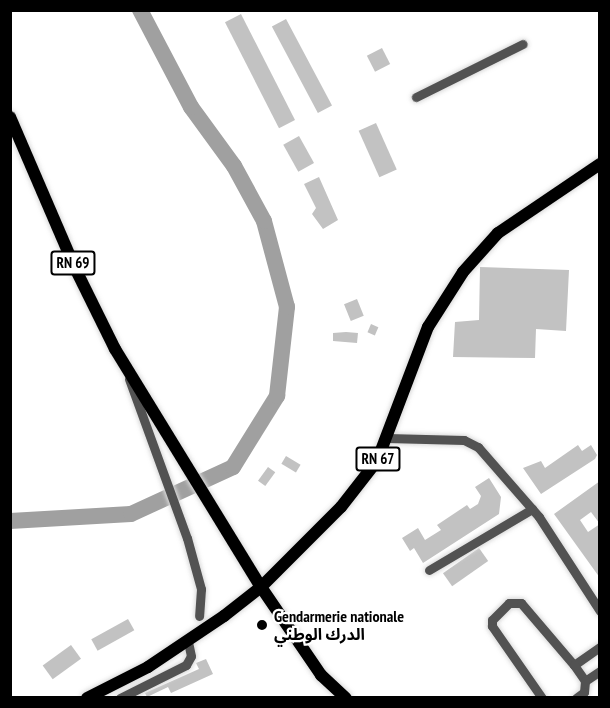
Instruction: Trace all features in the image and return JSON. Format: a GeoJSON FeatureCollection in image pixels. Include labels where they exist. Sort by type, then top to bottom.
{"type":"FeatureCollection","features":[{"type":"Feature","properties":{"kind":"main road","name":"RN 69"},"geometry":{"type":"LineString","coordinates":[[10,117],[75,268],[125,365],[261,587],[321,675],[346,698]]}},
{"type":"Feature","properties":{"kind":"main road","name":"RN 67"},"geometry":{"type":"LineString","coordinates":[[87,698],[126,680],[188,642],[261,587],[369,475],[387,438],[428,327],[463,272],[498,233],[600,164]]}},
{"type":"Feature","properties":{"kind":"street"},"geometry":{"type":"LineString","coordinates":[[416,97],[523,44]]}},
{"type":"Feature","properties":{"kind":"street"},"geometry":{"type":"LineString","coordinates":[[125,365],[147,437],[187,538],[201,589],[199,616]]}},
{"type":"Feature","properties":{"kind":"street"},"geometry":{"type":"LineString","coordinates":[[387,438],[472,442],[486,454],[532,510],[600,611]]}},
{"type":"Feature","properties":{"kind":"street"},"geometry":{"type":"LineString","coordinates":[[429,570],[532,510]]}},
{"type":"Feature","properties":{"kind":"street"},"geometry":{"type":"LineString","coordinates":[[542,698],[492,626],[496,616],[509,603],[521,603],[574,665],[585,681],[584,692],[576,698]]}},
{"type":"Feature","properties":{"kind":"street"},"geometry":{"type":"LineString","coordinates":[[120,698],[186,665],[191,656],[188,642]]}},
{"type":"Feature","properties":{"kind":"street"},"geometry":{"type":"LineString","coordinates":[[574,665],[600,647]]}},
{"type":"Feature","properties":{"kind":"street"},"geometry":{"type":"LineString","coordinates":[[585,681],[600,671]]}},
{"type":"Feature","properties":{"kind":"building"},"geometry":{"type":"Polygon","coordinates":[[[241,14],[295,120],[279,128],[225,22],[241,14]]]}},
{"type":"Feature","properties":{"kind":"building"},"geometry":{"type":"Polygon","coordinates":[[[286,19],[332,106],[318,113],[272,27],[286,19]]]}},
{"type":"Feature","properties":{"kind":"building"},"geometry":{"type":"Polygon","coordinates":[[[382,48],[390,64],[375,72],[367,56],[382,48]]]}},
{"type":"Feature","properties":{"kind":"building"},"geometry":{"type":"Polygon","coordinates":[[[376,123],[397,170],[379,177],[359,131],[376,123]]]}},
{"type":"Feature","properties":{"kind":"building"},"geometry":{"type":"Polygon","coordinates":[[[299,136],[314,163],[298,172],[283,145],[299,136]]]}},
{"type":"Feature","properties":{"kind":"building"},"geometry":{"type":"Polygon","coordinates":[[[319,177],[338,220],[323,229],[312,214],[316,208],[304,184],[319,177]]]}},
{"type":"Feature","properties":{"kind":"building"},"geometry":{"type":"Polygon","coordinates":[[[480,267],[569,270],[566,331],[536,329],[535,358],[453,357],[455,322],[479,320],[480,267]]]}},
{"type":"Feature","properties":{"kind":"building"},"geometry":{"type":"Polygon","coordinates":[[[357,299],[364,316],[351,321],[344,304],[357,299]]]}},
{"type":"Feature","properties":{"kind":"building"},"geometry":{"type":"Polygon","coordinates":[[[371,324],[378,327],[375,335],[367,332],[371,324]]]}},
{"type":"Feature","properties":{"kind":"building"},"geometry":{"type":"Polygon","coordinates":[[[333,333],[358,333],[357,343],[333,341],[333,333]]]}},
{"type":"Feature","properties":{"kind":"building"},"geometry":{"type":"Polygon","coordinates":[[[578,445],[582,451],[591,445],[597,455],[595,459],[541,494],[523,468],[541,461],[545,468],[578,445]]]}},
{"type":"Feature","properties":{"kind":"building"},"geometry":{"type":"Polygon","coordinates":[[[286,456],[301,465],[296,472],[281,464],[286,456]]]}},
{"type":"Feature","properties":{"kind":"building"},"geometry":{"type":"Polygon","coordinates":[[[268,467],[275,472],[265,486],[258,481],[268,467]]]}},
{"type":"Feature","properties":{"kind":"building"},"geometry":{"type":"Polygon","coordinates":[[[489,478],[501,497],[499,514],[423,563],[414,548],[410,551],[402,538],[418,528],[425,540],[441,530],[437,525],[467,505],[470,509],[478,504],[481,496],[475,487],[489,478]]]}},
{"type":"Feature","properties":{"kind":"building"},"geometry":{"type":"Polygon","coordinates":[[[600,481],[600,524],[600,578],[554,514],[600,481]],[[591,512],[580,520],[588,532],[600,524],[591,512]]]}},
{"type":"Feature","properties":{"kind":"building"},"geometry":{"type":"Polygon","coordinates":[[[479,548],[488,561],[452,586],[443,573],[479,548]]]}},
{"type":"Feature","properties":{"kind":"building"},"geometry":{"type":"Polygon","coordinates":[[[128,619],[134,630],[98,651],[91,639],[128,619]]]}},
{"type":"Feature","properties":{"kind":"building"},"geometry":{"type":"Polygon","coordinates":[[[71,645],[81,659],[53,679],[43,666],[71,645]]]}},
{"type":"Feature","properties":{"kind":"building"},"geometry":{"type":"Polygon","coordinates":[[[206,659],[213,674],[171,693],[168,687],[147,697],[145,693],[199,669],[196,663],[206,659]]]}},
{"type":"Feature","properties":{"kind":"waterway"},"geometry":{"type":"LineString","coordinates":[[10,521],[131,514],[233,467],[277,396],[287,307],[264,221],[234,166],[191,107],[140,10]]}},
{"type":"Feature","properties":{"kind":"place","name":"Gendarmerie nationale الدرك الوطني"},"geometry":{"type":"Point","coordinates":[262,625]}}]}
